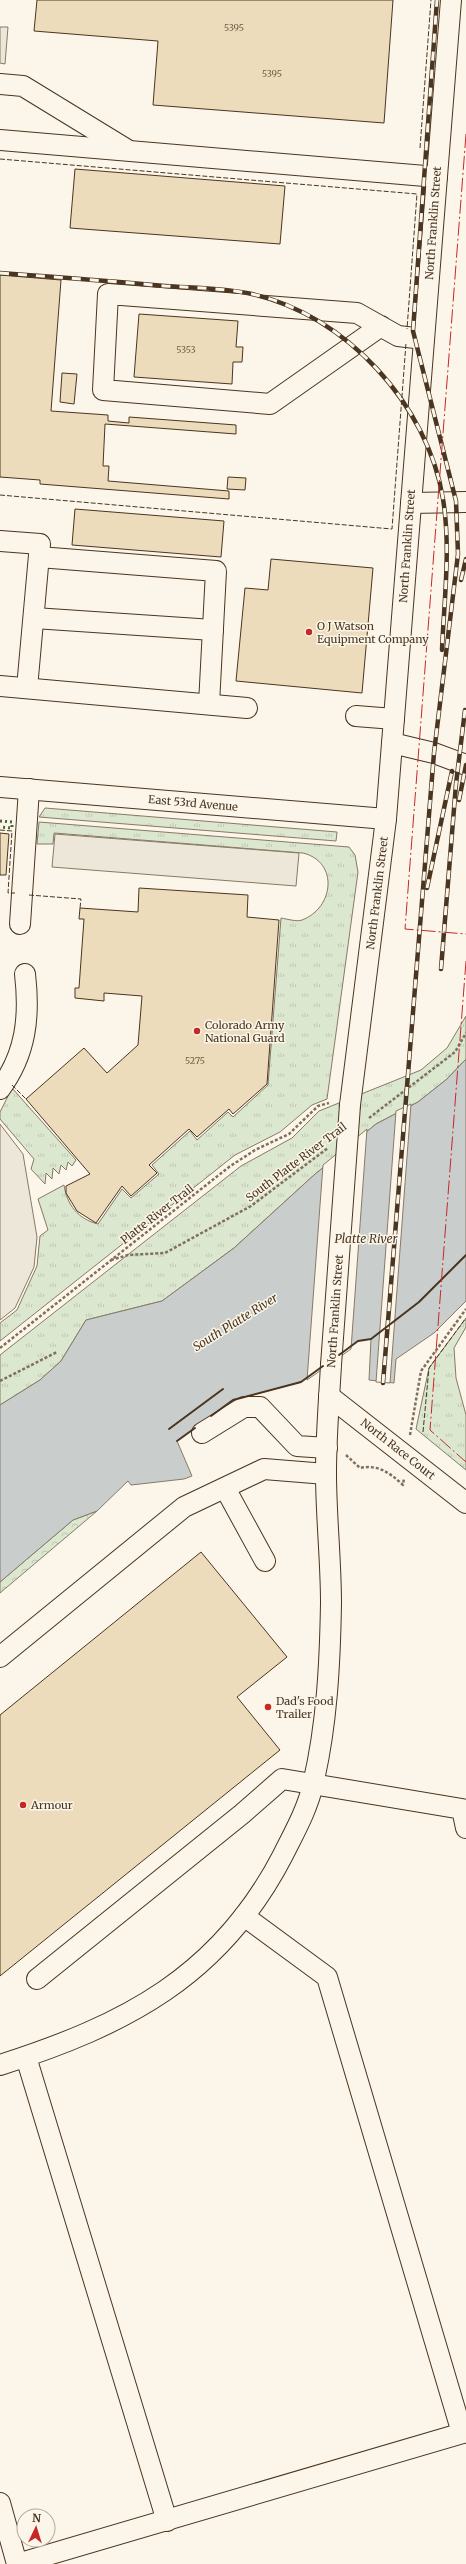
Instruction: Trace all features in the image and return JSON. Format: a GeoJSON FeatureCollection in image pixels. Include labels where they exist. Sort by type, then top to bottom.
{"type":"FeatureCollection","features":[{"type":"Feature","properties":{"kind":"street","name":"North Franklin Street"},"geometry":{"type":"LineString","coordinates":[[0,2065],[26,2057],[110,2022],[161,1995],[195,1970],[244,1916],[273,1875],[295,1832],[313,1785],[325,1710],[331,1602],[326,1474],[331,1365],[350,1105],[386,820],[451,0]]}},
{"type":"Feature","properties":{"kind":"street"},"geometry":{"type":"LineString","coordinates":[[0,84],[23,86],[130,151]]}},
{"type":"Feature","properties":{"kind":"street"},"geometry":{"type":"LineString","coordinates":[[0,140],[437,177]]}},
{"type":"Feature","properties":{"kind":"street"},"geometry":{"type":"LineString","coordinates":[[380,326],[270,404],[103,390],[108,294],[357,313],[398,336],[424,339]]}},
{"type":"Feature","properties":{"kind":"street"},"geometry":{"type":"LineString","coordinates":[[411,503],[466,502]]}},
{"type":"Feature","properties":{"kind":"street"},"geometry":{"type":"LineString","coordinates":[[0,541],[40,544],[27,688]]}},
{"type":"Feature","properties":{"kind":"street"},"geometry":{"type":"LineString","coordinates":[[39,557],[216,571],[209,704]]}},
{"type":"Feature","properties":{"kind":"street"},"geometry":{"type":"LineString","coordinates":[[34,618],[213,630]]}},
{"type":"Feature","properties":{"kind":"street"},"geometry":{"type":"LineString","coordinates":[[0,686],[246,708]]}},
{"type":"Feature","properties":{"kind":"street"},"geometry":{"type":"LineString","coordinates":[[356,716],[394,719]]}},
{"type":"Feature","properties":{"kind":"street"},"geometry":{"type":"LineString","coordinates":[[392,743],[434,753],[466,765]]}},
{"type":"Feature","properties":{"kind":"street","name":"East 53rd Avenue"},"geometry":{"type":"LineString","coordinates":[[0,787],[386,820]]}},
{"type":"Feature","properties":{"kind":"street"},"geometry":{"type":"LineString","coordinates":[[20,924],[29,789]]}},
{"type":"Feature","properties":{"kind":"street"},"geometry":{"type":"LineString","coordinates":[[0,1089],[18,1058],[25,1034],[28,1009],[25,974]]}},
{"type":"Feature","properties":{"kind":"street","name":"North Race Court"},"geometry":{"type":"LineString","coordinates":[[329,1396],[466,1503]]}},
{"type":"Feature","properties":{"kind":"street"},"geometry":{"type":"LineString","coordinates":[[202,1433],[244,1408],[260,1407],[296,1446],[327,1448]]}},
{"type":"Feature","properties":{"kind":"street"},"geometry":{"type":"LineString","coordinates":[[0,1657],[184,1507],[264,1469],[326,1474]]}},
{"type":"Feature","properties":{"kind":"street"},"geometry":{"type":"LineString","coordinates":[[225,1488],[265,1561]]}},
{"type":"Feature","properties":{"kind":"street"},"geometry":{"type":"LineString","coordinates":[[37,1978],[242,1814],[282,1778],[293,1779],[313,1785],[462,1809],[466,1828]]}},
{"type":"Feature","properties":{"kind":"street"},"geometry":{"type":"LineString","coordinates":[[0,2503],[17,2564],[168,2522],[464,2433],[327,1977],[244,1916]]}},
{"type":"Feature","properties":{"kind":"street"},"geometry":{"type":"LineString","coordinates":[[26,2057],[168,2522]]}},
{"type":"Feature","properties":{"kind":"path"},"geometry":{"type":"LineString","coordinates":[[366,1120],[455,1052],[466,1034]]}},
{"type":"Feature","properties":{"kind":"path","name":"Platte River Trail"},"geometry":{"type":"LineString","coordinates":[[0,1348],[229,1166],[254,1150],[289,1134],[318,1106],[329,1103]]}},
{"type":"Feature","properties":{"kind":"path","name":"South Platte River Trail"},"geometry":{"type":"LineString","coordinates":[[111,1260],[128,1255],[165,1253],[251,1206],[334,1144]]}},
{"type":"Feature","properties":{"kind":"path"},"geometry":{"type":"LineString","coordinates":[[412,1427],[421,1371],[466,1309]]}},
{"type":"Feature","properties":{"kind":"path"},"geometry":{"type":"LineString","coordinates":[[0,1381],[57,1352]]}},
{"type":"Feature","properties":{"kind":"path"},"geometry":{"type":"LineString","coordinates":[[355,1461],[360,1468],[372,1467],[387,1472],[403,1484],[405,1475]]}},
{"type":"Feature","properties":{"kind":"green space"},"geometry":{"type":"Polygon","coordinates":[[[45,808],[337,832],[336,841],[39,817],[45,808]]]}},
{"type":"Feature","properties":{"kind":"green space"},"geometry":{"type":"Polygon","coordinates":[[[39,822],[349,847],[355,855],[358,872],[327,1099],[312,1105],[280,1132],[235,1155],[0,1341],[0,1323],[17,1310],[37,1266],[40,1236],[48,1230],[38,1199],[64,1185],[71,1205],[79,1215],[98,1224],[122,1189],[131,1198],[159,1174],[152,1165],[190,1131],[197,1140],[228,1112],[233,1117],[268,1085],[281,918],[300,921],[313,914],[321,906],[326,896],[328,885],[327,875],[323,866],[315,858],[303,853],[54,833],[53,844],[37,844],[39,822]]]}},
{"type":"Feature","properties":{"kind":"green space"},"geometry":{"type":"Polygon","coordinates":[[[466,1016],[466,1059],[447,1079],[418,1102],[376,1124],[314,1175],[234,1248],[162,1301],[86,1320],[61,1361],[40,1380],[0,1405],[0,1355],[241,1166],[292,1138],[319,1111],[421,1070],[447,1048],[466,1016]]]}},
{"type":"Feature","properties":{"kind":"green space"},"geometry":{"type":"Polygon","coordinates":[[[12,1088],[76,1160],[72,1166],[68,1162],[66,1170],[61,1165],[59,1174],[53,1168],[52,1179],[46,1173],[45,1184],[31,1169],[34,1159],[0,1119],[0,1112],[12,1088]]]}},
{"type":"Feature","properties":{"kind":"green space"},"geometry":{"type":"Polygon","coordinates":[[[466,1318],[466,1327],[454,1348],[456,1378],[466,1415],[466,1470],[416,1429],[429,1368],[466,1318]]]}},
{"type":"Feature","properties":{"kind":"green space"},"geometry":{"type":"Polygon","coordinates":[[[97,1511],[0,1593],[0,1582],[73,1520],[97,1511]]]}},
{"type":"Feature","properties":{"kind":"shaded area"},"geometry":{"type":"Polygon","coordinates":[[[0,27],[8,27],[5,64],[0,63],[0,27]]]}},
{"type":"Feature","properties":{"kind":"shaded area"},"geometry":{"type":"Polygon","coordinates":[[[55,834],[299,853],[296,886],[52,867],[55,834]]]}},
{"type":"Feature","properties":{"kind":"shaded area"},"geometry":{"type":"Polygon","coordinates":[[[0,1124],[23,1154],[37,1237],[34,1267],[15,1308],[0,1320],[0,1124]]]}},
{"type":"Feature","properties":{"kind":"water","name":"Platte River"},"geometry":{"type":"Polygon","coordinates":[[[466,1059],[466,1301],[434,1333],[396,1359],[394,1383],[369,1380],[371,1339],[358,1341],[301,1382],[233,1400],[177,1441],[192,1476],[184,1479],[131,1485],[128,1481],[97,1511],[73,1520],[0,1582],[0,1405],[40,1380],[61,1361],[86,1320],[162,1301],[234,1248],[314,1175],[376,1124],[418,1102],[447,1079],[466,1059]]]}},
{"type":"Feature","properties":{"kind":"pier"},"geometry":{"type":"Polygon","coordinates":[[[411,1104],[390,1383],[376,1382],[396,1111],[411,1104]]]}},
{"type":"Feature","properties":{"kind":"pier"},"geometry":{"type":"Polygon","coordinates":[[[367,1129],[351,1349],[307,1380],[323,1165],[367,1129]]]}},
{"type":"Feature","properties":{"kind":"building"},"geometry":{"type":"Polygon","coordinates":[[[37,0],[393,0],[384,123],[153,105],[158,41],[34,31],[37,0]]]}},
{"type":"Feature","properties":{"kind":"building"},"geometry":{"type":"Polygon","coordinates":[[[75,169],[285,186],[280,244],[70,228],[75,169]]]}},
{"type":"Feature","properties":{"kind":"building"},"geometry":{"type":"Polygon","coordinates":[[[0,275],[61,280],[51,411],[108,415],[108,421],[129,423],[129,417],[236,425],[236,434],[105,424],[103,466],[109,466],[108,481],[229,491],[229,499],[40,484],[40,480],[0,477],[0,275]]]}},
{"type":"Feature","properties":{"kind":"building"},"geometry":{"type":"Polygon","coordinates":[[[139,314],[238,321],[236,347],[243,347],[242,362],[233,362],[232,384],[134,377],[139,314]]]}},
{"type":"Feature","properties":{"kind":"building"},"geometry":{"type":"Polygon","coordinates":[[[62,373],[77,374],[74,404],[60,402],[62,373]]]}},
{"type":"Feature","properties":{"kind":"building"},"geometry":{"type":"Polygon","coordinates":[[[228,477],[246,478],[245,490],[227,489],[228,477]]]}},
{"type":"Feature","properties":{"kind":"building"},"geometry":{"type":"Polygon","coordinates":[[[75,509],[224,521],[221,557],[72,545],[75,509]]]}},
{"type":"Feature","properties":{"kind":"building"},"geometry":{"type":"Polygon","coordinates":[[[271,559],[373,568],[362,693],[236,681],[245,588],[268,590],[271,559]]]}},
{"type":"Feature","properties":{"kind":"building"},"geometry":{"type":"Polygon","coordinates":[[[0,833],[9,834],[6,875],[0,875],[0,833]]]}},
{"type":"Feature","properties":{"kind":"building"},"geometry":{"type":"Polygon","coordinates":[[[139,888],[248,895],[247,917],[279,920],[267,1084],[233,1114],[229,1109],[197,1137],[189,1129],[149,1165],[157,1173],[131,1196],[122,1186],[96,1223],[77,1211],[66,1193],[66,1186],[90,1174],[26,1099],[84,1048],[107,1073],[138,1045],[142,996],[104,993],[104,1001],[75,998],[75,988],[79,988],[84,919],[79,919],[80,908],[138,912],[139,888]]]}},
{"type":"Feature","properties":{"kind":"building"},"geometry":{"type":"Polygon","coordinates":[[[201,1552],[287,1657],[237,1697],[280,1750],[0,1976],[0,1715],[201,1552]]]}},
{"type":"Feature","properties":{"kind":"railway"},"geometry":{"type":"LineString","coordinates":[[383,1383],[434,753],[458,554],[456,501],[413,331],[437,0]]}},
{"type":"Feature","properties":{"kind":"railway"},"geometry":{"type":"LineString","coordinates":[[0,273],[220,289],[252,294],[287,305],[319,322],[350,343],[377,369],[401,398],[420,430],[434,464],[443,499],[447,555],[442,650]]}},
{"type":"Feature","properties":{"kind":"railway"},"geometry":{"type":"LineString","coordinates":[[461,580],[466,559]]}},
{"type":"Feature","properties":{"kind":"railway"},"geometry":{"type":"LineString","coordinates":[[441,969],[456,784],[465,710]]}},
{"type":"Feature","properties":{"kind":"railway"},"geometry":{"type":"LineString","coordinates":[[459,800],[466,765]]}},
{"type":"Feature","properties":{"kind":"railway"},"geometry":{"type":"LineString","coordinates":[[427,888],[452,771]]}},
{"type":"Feature","properties":{"kind":"hedge"},"geometry":{"type":"LineString","coordinates":[[0,821],[12,822],[12,828],[0,827]]}},
{"type":"Feature","properties":{"kind":"fence"},"geometry":{"type":"LineString","coordinates":[[420,148],[431,0]]}},
{"type":"Feature","properties":{"kind":"fence"},"geometry":{"type":"LineString","coordinates":[[0,159],[417,194],[407,329]]}},
{"type":"Feature","properties":{"kind":"fence"},"geometry":{"type":"LineString","coordinates":[[0,495],[392,529],[406,343]]}},
{"type":"Feature","properties":{"kind":"fence"},"geometry":{"type":"LineString","coordinates":[[0,830],[12,831],[8,893],[15,893]]}},
{"type":"Feature","properties":{"kind":"fence"},"geometry":{"type":"LineString","coordinates":[[29,895],[81,899],[80,908]]}},
{"type":"Feature","properties":{"kind":"fence"},"geometry":{"type":"LineString","coordinates":[[12,1085],[26,1099]]}},
{"type":"Feature","properties":{"kind":"fence"},"geometry":{"type":"LineString","coordinates":[[423,1432],[429,1368],[466,1318]]}},
{"type":"Feature","properties":{"kind":"wall"},"geometry":{"type":"LineString","coordinates":[[339,1355],[358,1341],[371,1339],[419,1302],[466,1255]]}},
{"type":"Feature","properties":{"kind":"wall"},"geometry":{"type":"LineString","coordinates":[[211,1416],[233,1400],[301,1382],[323,1366]]}},
{"type":"Feature","properties":{"kind":"wall"},"geometry":{"type":"LineString","coordinates":[[169,1429],[223,1389]]}},
{"type":"Feature","properties":{"kind":"wall"},"geometry":{"type":"LineString","coordinates":[[177,1441],[195,1428]]}},
{"type":"Feature","properties":{"kind":"power"},"geometry":{"type":"LineString","coordinates":[[466,134],[405,929],[466,934]]}},
{"type":"Feature","properties":{"kind":"power"},"geometry":{"type":"LineString","coordinates":[[466,961],[430,1430],[466,1462]]}},
{"type":"Feature","properties":{"kind":"place","name":"O J Watson Equipment Company"},"geometry":{"type":"Point","coordinates":[309,632]}},
{"type":"Feature","properties":{"kind":"place","name":"Colorado Army National Guard"},"geometry":{"type":"Point","coordinates":[197,1031]}},
{"type":"Feature","properties":{"kind":"place","name":"Dad's Food Trailer"},"geometry":{"type":"Point","coordinates":[268,1707]}},
{"type":"Feature","properties":{"kind":"place","name":"Armour"},"geometry":{"type":"Point","coordinates":[23,1805]}},
{"type":"Feature","properties":{"kind":"water label","name":"South Platte River"},"geometry":{"type":"Point","coordinates":[235,1322]}}]}
